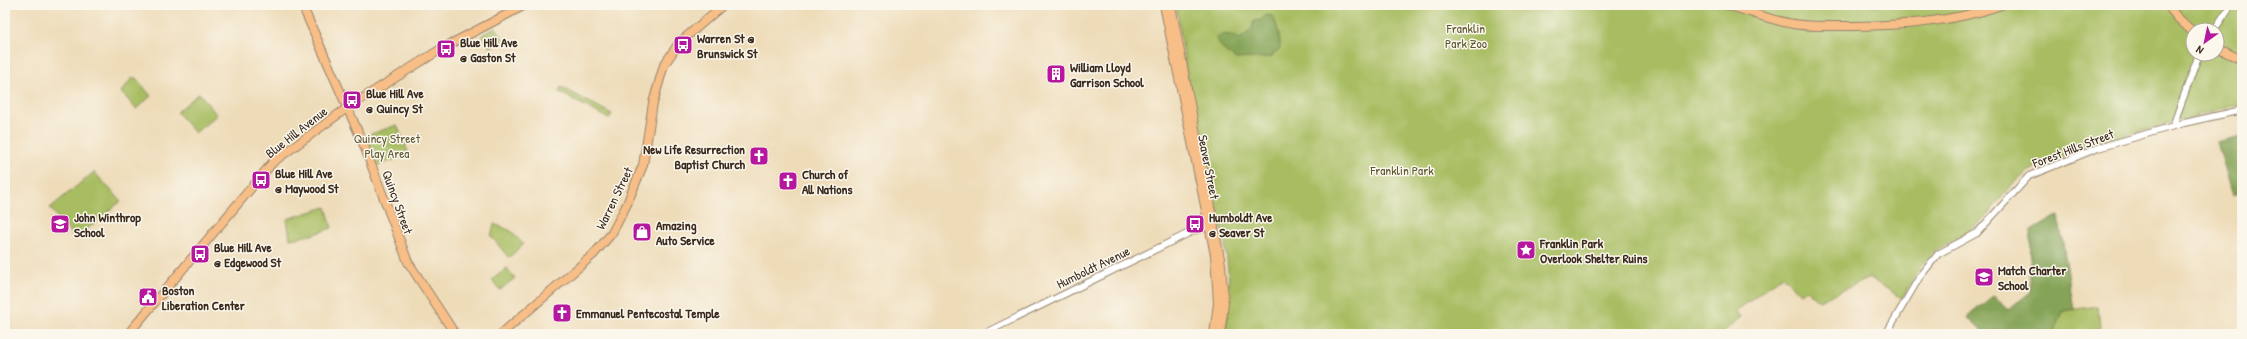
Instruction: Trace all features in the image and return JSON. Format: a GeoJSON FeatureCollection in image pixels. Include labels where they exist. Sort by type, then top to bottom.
{"type":"FeatureCollection","features":[{"type":"Feature","properties":{"kind":"main road","name":"Quincy Street"},"geometry":{"type":"LineString","coordinates":[[302,5],[372,167],[408,262],[455,334]]}},
{"type":"Feature","properties":{"kind":"main road","name":"Blue Hill Avenue"},"geometry":{"type":"LineString","coordinates":[[128,334],[273,162],[347,108],[450,43],[525,5]]}},
{"type":"Feature","properties":{"kind":"main road","name":"Warren Street"},"geometry":{"type":"LineString","coordinates":[[501,334],[594,254],[614,230],[644,165],[653,103],[664,65],[679,43],[723,5]]}},
{"type":"Feature","properties":{"kind":"main road","name":"Seaver Street"},"geometry":{"type":"LineString","coordinates":[[1164,5],[1212,225],[1222,264],[1224,293],[1220,334]]}},
{"type":"Feature","properties":{"kind":"main road","name":"Seaver Street"},"geometry":{"type":"LineString","coordinates":[[1171,5],[1212,225],[1218,294],[1214,334]]}},
{"type":"Feature","properties":{"kind":"main road"},"geometry":{"type":"LineString","coordinates":[[1727,5],[1788,23],[1809,26],[1878,26],[1923,22],[1968,15],[2001,5]]}},
{"type":"Feature","properties":{"kind":"main road"},"geometry":{"type":"LineString","coordinates":[[2167,5],[2185,25]]}},
{"type":"Feature","properties":{"kind":"main road"},"geometry":{"type":"LineString","coordinates":[[2225,52],[2242,60]]}},
{"type":"Feature","properties":{"kind":"street"},"geometry":{"type":"LineString","coordinates":[[2220,22],[2232,5]]}},
{"type":"Feature","properties":{"kind":"street"},"geometry":{"type":"LineString","coordinates":[[2173,126],[2196,62]]}},
{"type":"Feature","properties":{"kind":"street","name":"Forest Hills Street"},"geometry":{"type":"LineString","coordinates":[[1886,334],[1919,278],[1938,254],[1977,233],[2030,176],[2092,150],[2173,126],[2242,110]]}},
{"type":"Feature","properties":{"kind":"street","name":"Humboldt Avenue"},"geometry":{"type":"LineString","coordinates":[[983,334],[1199,228],[1212,225]]}},
{"type":"Feature","properties":{"kind":"green space","name":"Franklin Park"},"geometry":{"type":"Polygon","coordinates":[[[1176,5],[2242,5],[2242,106],[2232,106],[2081,147],[2027,172],[2005,192],[1987,216],[1970,230],[1935,251],[1921,266],[1902,298],[1869,278],[1819,301],[1805,289],[1800,293],[1782,276],[1735,312],[1741,318],[1720,334],[1224,334],[1228,311],[1228,265],[1220,219],[1197,134],[1176,5]]]}},
{"type":"Feature","properties":{"kind":"green space"},"geometry":{"type":"Polygon","coordinates":[[[1266,15],[1273,16],[1279,33],[1280,48],[1271,57],[1236,59],[1224,50],[1217,40],[1217,37],[1220,35],[1226,34],[1240,39],[1252,29],[1254,21],[1261,20],[1266,15]]]}},
{"type":"Feature","properties":{"kind":"green space"},"geometry":{"type":"Polygon","coordinates":[[[496,27],[503,40],[490,48],[482,35],[496,27]]]}},
{"type":"Feature","properties":{"kind":"green space"},"geometry":{"type":"Polygon","coordinates":[[[132,78],[136,78],[151,96],[136,109],[121,92],[132,78]]]}},
{"type":"Feature","properties":{"kind":"green space"},"geometry":{"type":"Polygon","coordinates":[[[561,87],[612,114],[609,119],[559,92],[561,87]]]}},
{"type":"Feature","properties":{"kind":"green space"},"geometry":{"type":"Polygon","coordinates":[[[199,93],[217,115],[195,133],[177,112],[199,93]]]}},
{"type":"Feature","properties":{"kind":"green space","name":"Quincy Street Play Area"},"geometry":{"type":"Polygon","coordinates":[[[397,125],[409,154],[377,166],[365,136],[397,125]]]}},
{"type":"Feature","properties":{"kind":"green space"},"geometry":{"type":"Polygon","coordinates":[[[2242,136],[2242,191],[2233,196],[2217,142],[2242,136]]]}},
{"type":"Feature","properties":{"kind":"green space"},"geometry":{"type":"Polygon","coordinates":[[[94,172],[121,201],[75,239],[50,208],[94,172]]]}},
{"type":"Feature","properties":{"kind":"green space"},"geometry":{"type":"Polygon","coordinates":[[[326,207],[332,228],[311,235],[290,239],[287,219],[326,207]]]}},
{"type":"Feature","properties":{"kind":"green space"},"geometry":{"type":"Polygon","coordinates":[[[2058,215],[2074,309],[2063,311],[2054,334],[1985,334],[1967,317],[1994,295],[2007,310],[2030,293],[2031,231],[2058,215]]]}},
{"type":"Feature","properties":{"kind":"green space"},"geometry":{"type":"Polygon","coordinates":[[[494,224],[511,231],[523,244],[509,258],[491,236],[494,224]]]}},
{"type":"Feature","properties":{"kind":"green space"},"geometry":{"type":"Polygon","coordinates":[[[507,268],[515,278],[500,290],[492,280],[507,268]]]}},
{"type":"Feature","properties":{"kind":"green space"},"geometry":{"type":"Polygon","coordinates":[[[2098,306],[2100,329],[2087,331],[2087,334],[2054,334],[2063,311],[2098,306]]]}},
{"type":"Feature","properties":{"kind":"place","name":"Warren St @ Brunswick St"},"geometry":{"type":"Point","coordinates":[683,45]}},
{"type":"Feature","properties":{"kind":"place","name":"Blue Hill Ave @ Gaston St"},"geometry":{"type":"Point","coordinates":[446,49]}},
{"type":"Feature","properties":{"kind":"place","name":"William Lloyd Garrison School"},"geometry":{"type":"Point","coordinates":[1056,74]}},
{"type":"Feature","properties":{"kind":"place","name":"Blue Hill Ave @ Quincy St"},"geometry":{"type":"Point","coordinates":[352,100]}},
{"type":"Feature","properties":{"kind":"place","name":"New Life Resurrection Baptist Church"},"geometry":{"type":"Point","coordinates":[759,156]}},
{"type":"Feature","properties":{"kind":"place","name":"Blue Hill Ave @ Maywood St"},"geometry":{"type":"Point","coordinates":[261,180]}},
{"type":"Feature","properties":{"kind":"place","name":"Church of All Nations"},"geometry":{"type":"Point","coordinates":[788,181]}},
{"type":"Feature","properties":{"kind":"place","name":"John Winthrop School"},"geometry":{"type":"Point","coordinates":[60,224]}},
{"type":"Feature","properties":{"kind":"place","name":"Humboldt Ave @ Seaver St"},"geometry":{"type":"Point","coordinates":[1195,224]}},
{"type":"Feature","properties":{"kind":"place","name":"Amazing Auto Service"},"geometry":{"type":"Point","coordinates":[642,232]}},
{"type":"Feature","properties":{"kind":"place","name":"Franklin Park Overlook Shelter Ruins"},"geometry":{"type":"Point","coordinates":[1526,250]}},
{"type":"Feature","properties":{"kind":"place","name":"Blue Hill Ave @ Edgewood St"},"geometry":{"type":"Point","coordinates":[200,254]}},
{"type":"Feature","properties":{"kind":"place","name":"Match Charter School"},"geometry":{"type":"Point","coordinates":[1984,277]}},
{"type":"Feature","properties":{"kind":"place","name":"Boston Liberation Center"},"geometry":{"type":"Point","coordinates":[148,297]}},
{"type":"Feature","properties":{"kind":"place","name":"Emmanuel Pentecostal Temple"},"geometry":{"type":"Point","coordinates":[562,313]}},
{"type":"Feature","properties":{"kind":"park label","name":"Franklin Park Zoo"},"geometry":{"type":"Point","coordinates":[1466,36]}}]}
